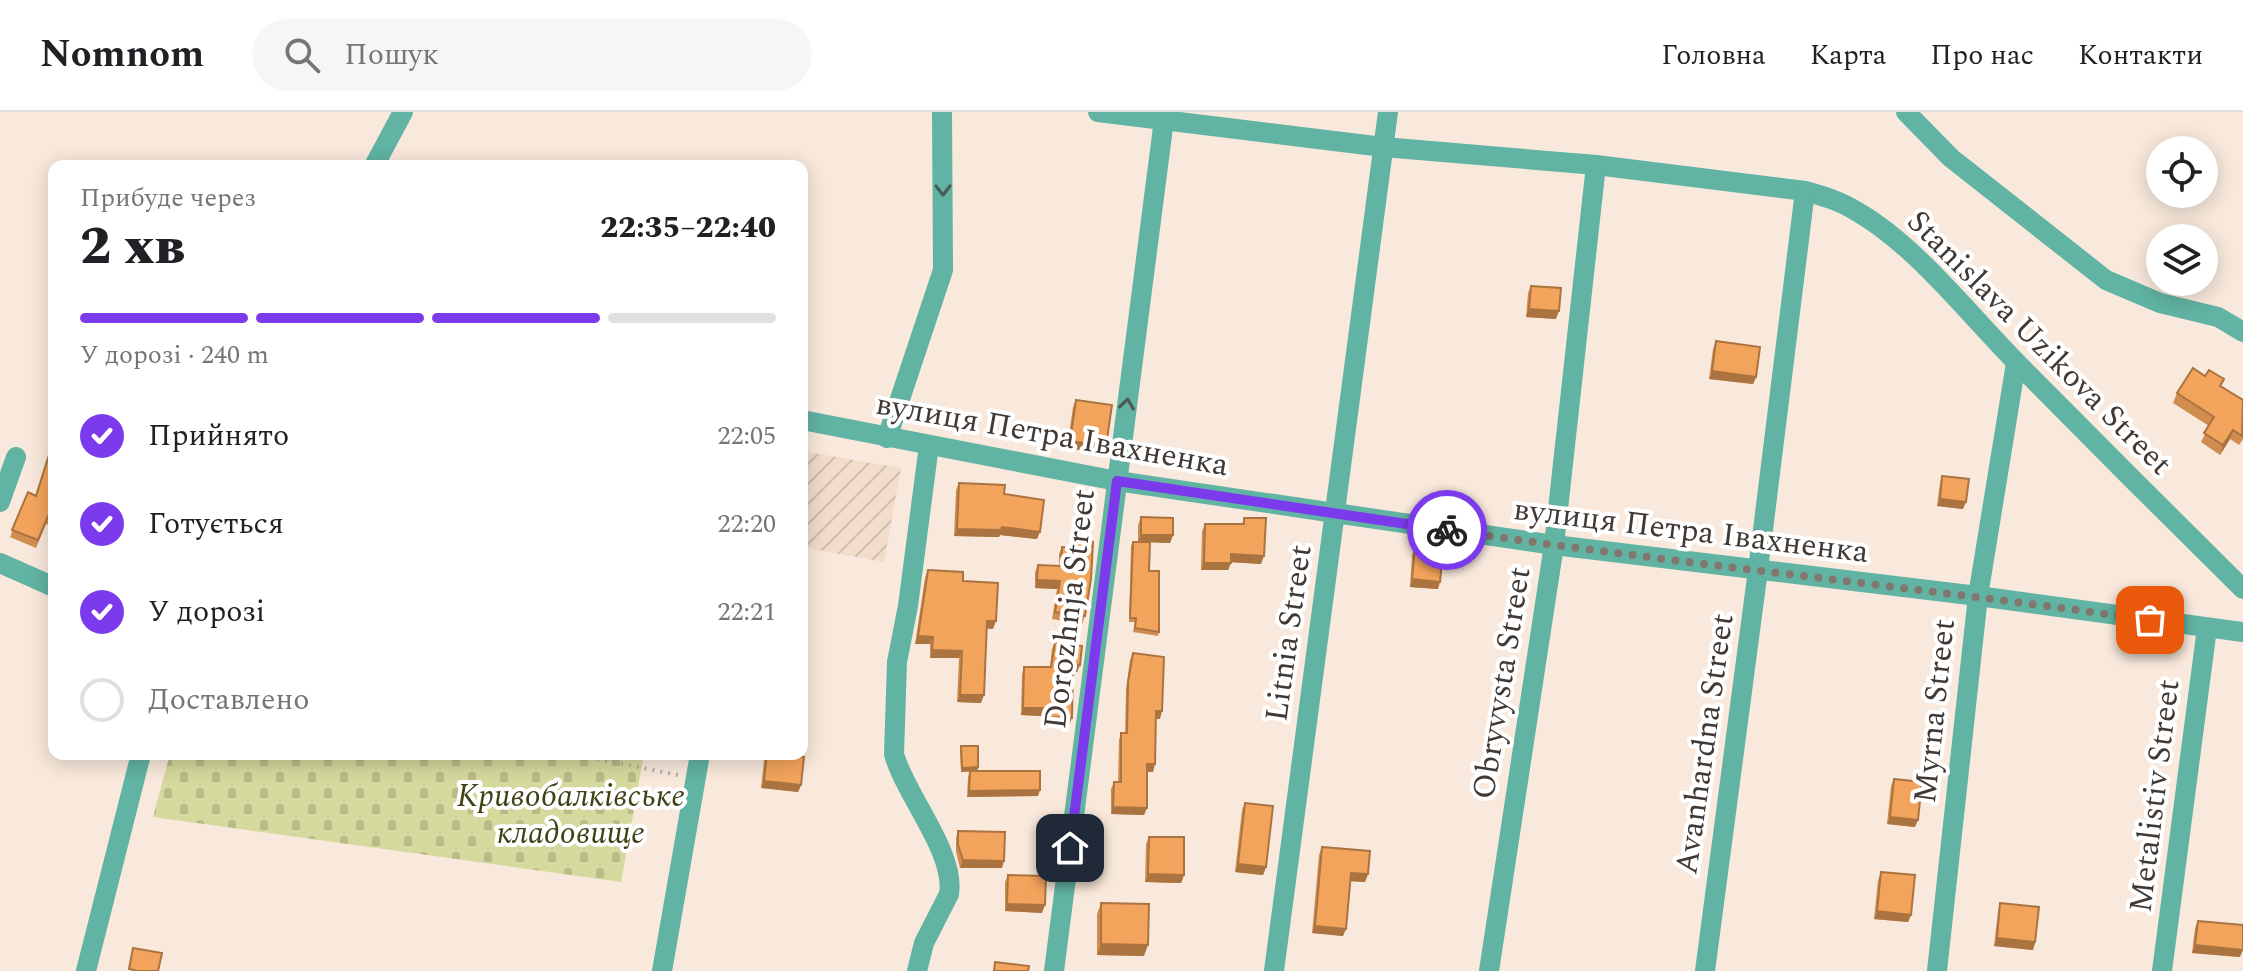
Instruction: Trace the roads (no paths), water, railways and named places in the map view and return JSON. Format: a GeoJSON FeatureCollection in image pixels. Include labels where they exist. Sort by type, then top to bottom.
{"type":"FeatureCollection","features":[{"type":"Feature","properties":{"kind":"street"},"geometry":{"type":"LineString","coordinates":[[377,160],[403,112]]}},
{"type":"Feature","properties":{"kind":"street"},"geometry":{"type":"LineString","coordinates":[[887,438],[943,270],[942,112]]}},
{"type":"Feature","properties":{"kind":"street","name":"Stanislava Uzikova Street"},"geometry":{"type":"LineString","coordinates":[[1098,112],[1165,116],[1383,147],[1596,165],[1805,191],[1830,198],[1886,230],[1910,251],[2016,363],[2243,589]]}},
{"type":"Feature","properties":{"kind":"street","name":"Litnia Street"},"geometry":{"type":"LineString","coordinates":[[1274,971],[1388,112]]}},
{"type":"Feature","properties":{"kind":"street"},"geometry":{"type":"LineString","coordinates":[[1906,112],[1951,158],[2106,280],[2160,303],[2218,317],[2243,332]]}},
{"type":"Feature","properties":{"kind":"street","name":"Dorozhnja Street"},"geometry":{"type":"LineString","coordinates":[[1054,971],[1165,116]]}},
{"type":"Feature","properties":{"kind":"street","name":"Obryvysta Street"},"geometry":{"type":"LineString","coordinates":[[1489,971],[1554,545],[1596,165]]}},
{"type":"Feature","properties":{"kind":"street","name":"Avanhardna Street"},"geometry":{"type":"LineString","coordinates":[[1705,971],[1805,191]]}},
{"type":"Feature","properties":{"kind":"street","name":"Myrna Street"},"geometry":{"type":"LineString","coordinates":[[1937,971],[1978,596],[2016,363]]}},
{"type":"Feature","properties":{"kind":"street","name":"вулиця Петра Івахненка"},"geometry":{"type":"LineString","coordinates":[[808,421],[1117,481],[1554,545],[1978,596],[2243,632]]}},
{"type":"Feature","properties":{"kind":"street"},"geometry":{"type":"LineString","coordinates":[[917,971],[924,943],[950,887],[948,872],[932,831],[897,767],[894,754],[897,662],[908,606],[929,445]]}},
{"type":"Feature","properties":{"kind":"street"},"geometry":{"type":"LineString","coordinates":[[0,502],[16,457]]}},
{"type":"Feature","properties":{"kind":"street"},"geometry":{"type":"LineString","coordinates":[[0,563],[48,584]]}},
{"type":"Feature","properties":{"kind":"street","name":"Metalistiv Street"},"geometry":{"type":"LineString","coordinates":[[2162,971],[2207,628]]}},
{"type":"Feature","properties":{"kind":"street"},"geometry":{"type":"LineString","coordinates":[[86,971],[139,760]]}},
{"type":"Feature","properties":{"kind":"street"},"geometry":{"type":"LineString","coordinates":[[662,971],[699,760]]}},
{"type":"Feature","properties":{"kind":"park label","name":"Кривобалківське кладовище"},"geometry":{"type":"Point","coordinates":[571,814]}}]}
